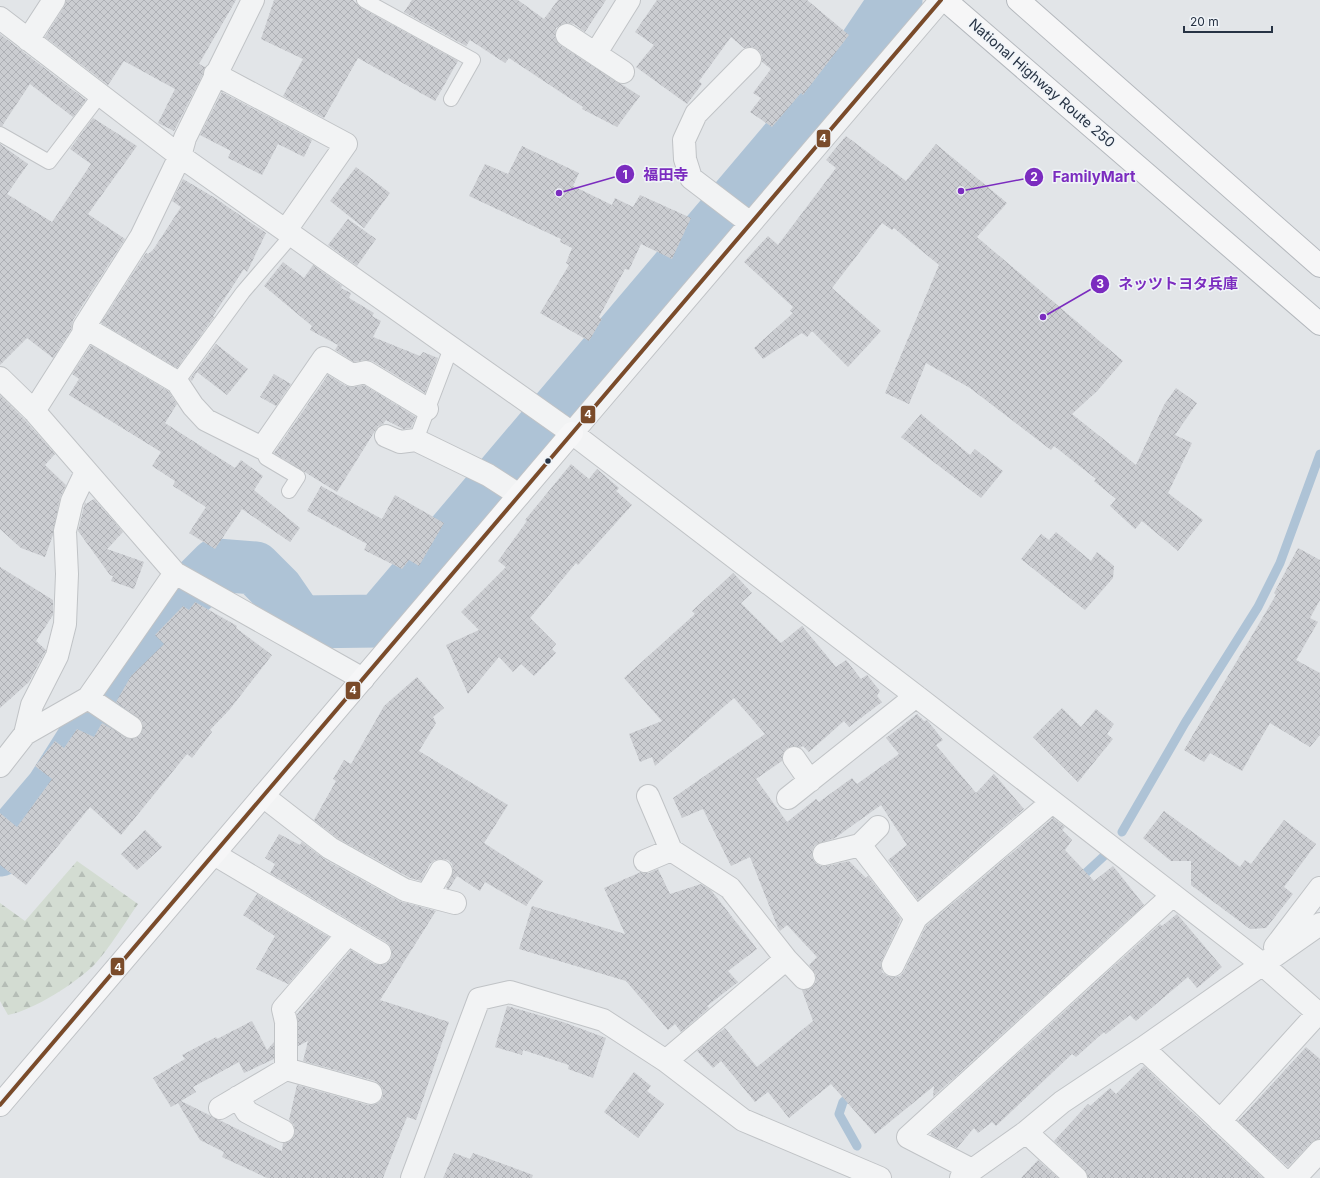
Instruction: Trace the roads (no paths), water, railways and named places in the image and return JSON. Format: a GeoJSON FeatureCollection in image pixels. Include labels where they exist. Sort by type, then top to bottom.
{"type":"FeatureCollection","features":[{"type":"Feature","properties":{"kind":"main road","name":"National Highway Route 250"},"geometry":{"type":"LineString","coordinates":[[945,0],[1320,324]]}},
{"type":"Feature","properties":{"kind":"main road"},"geometry":{"type":"LineString","coordinates":[[1018,0],[1320,266]]}},
{"type":"Feature","properties":{"kind":"main road"},"geometry":{"type":"LineString","coordinates":[[0,1105],[363,679],[518,494],[572,433]]}},
{"type":"Feature","properties":{"kind":"street"},"geometry":{"type":"LineString","coordinates":[[28,40],[54,0]]}},
{"type":"Feature","properties":{"kind":"street"},"geometry":{"type":"LineString","coordinates":[[34,411],[83,334],[84,327],[141,237],[180,156],[185,138],[215,74],[253,0]]}},
{"type":"Feature","properties":{"kind":"street"},"geometry":{"type":"LineString","coordinates":[[596,53],[629,0]]}},
{"type":"Feature","properties":{"kind":"street"},"geometry":{"type":"LineString","coordinates":[[572,433],[735,213],[941,0]]}},
{"type":"Feature","properties":{"kind":"street"},"geometry":{"type":"LineString","coordinates":[[0,18],[180,156],[572,433],[916,696],[1262,964],[1319,1014],[1220,1121]]}},
{"type":"Feature","properties":{"kind":"street"},"geometry":{"type":"LineString","coordinates":[[567,35],[623,72]]}},
{"type":"Feature","properties":{"kind":"street"},"geometry":{"type":"LineString","coordinates":[[735,213],[691,178],[685,159],[684,140],[696,114],[750,59]]}},
{"type":"Feature","properties":{"kind":"street"},"geometry":{"type":"LineString","coordinates":[[215,74],[346,144],[289,233]]}},
{"type":"Feature","properties":{"kind":"street"},"geometry":{"type":"LineString","coordinates":[[84,327],[177,382],[193,406],[206,420],[262,448],[324,358],[352,375],[366,372],[427,409]]}},
{"type":"Feature","properties":{"kind":"street"},"geometry":{"type":"LineString","coordinates":[[0,378],[34,411],[175,573],[363,679]]}},
{"type":"Feature","properties":{"kind":"street"},"geometry":{"type":"LineString","coordinates":[[386,436],[400,442],[416,440],[488,475],[518,494]]}},
{"type":"Feature","properties":{"kind":"street"},"geometry":{"type":"LineString","coordinates":[[26,734],[32,705],[57,656],[63,630],[67,574],[65,531],[72,501],[86,472]]}},
{"type":"Feature","properties":{"kind":"street"},"geometry":{"type":"LineString","coordinates":[[0,766],[26,734],[88,698],[175,573]]}},
{"type":"Feature","properties":{"kind":"street"},"geometry":{"type":"LineString","coordinates":[[788,798],[916,696]]}},
{"type":"Feature","properties":{"kind":"street"},"geometry":{"type":"LineString","coordinates":[[88,698],[131,727]]}},
{"type":"Feature","properties":{"kind":"street"},"geometry":{"type":"LineString","coordinates":[[794,758],[810,781]]}},
{"type":"Feature","properties":{"kind":"street"},"geometry":{"type":"LineString","coordinates":[[262,796],[330,848],[405,890],[455,903]]}},
{"type":"Feature","properties":{"kind":"street"},"geometry":{"type":"LineString","coordinates":[[648,796],[671,850],[730,888],[786,959],[804,978]]}},
{"type":"Feature","properties":{"kind":"street"},"geometry":{"type":"LineString","coordinates":[[893,965],[916,918],[1052,802]]}},
{"type":"Feature","properties":{"kind":"street"},"geometry":{"type":"LineString","coordinates":[[824,854],[860,845],[878,827]]}},
{"type":"Feature","properties":{"kind":"street"},"geometry":{"type":"LineString","coordinates":[[860,845],[916,918]]}},
{"type":"Feature","properties":{"kind":"street"},"geometry":{"type":"LineString","coordinates":[[645,861],[671,850]]}},
{"type":"Feature","properties":{"kind":"street"},"geometry":{"type":"LineString","coordinates":[[214,854],[380,953]]}},
{"type":"Feature","properties":{"kind":"street"},"geometry":{"type":"LineString","coordinates":[[427,895],[441,871]]}},
{"type":"Feature","properties":{"kind":"street"},"geometry":{"type":"LineString","coordinates":[[1262,964],[1320,888]]}},
{"type":"Feature","properties":{"kind":"street"},"geometry":{"type":"LineString","coordinates":[[1173,895],[908,1137],[966,1174],[1026,1132],[1062,1102],[1143,1048],[1320,924]]}},
{"type":"Feature","properties":{"kind":"street"},"geometry":{"type":"LineString","coordinates":[[286,1069],[286,1022],[283,1008],[348,934]]}},
{"type":"Feature","properties":{"kind":"street"},"geometry":{"type":"LineString","coordinates":[[666,1060],[786,959]]}},
{"type":"Feature","properties":{"kind":"street"},"geometry":{"type":"LineString","coordinates":[[412,1178],[479,999],[510,992],[603,1020],[666,1060],[743,1120],[880,1178]]}},
{"type":"Feature","properties":{"kind":"street"},"geometry":{"type":"LineString","coordinates":[[1143,1048],[1280,1178]]}},
{"type":"Feature","properties":{"kind":"street"},"geometry":{"type":"LineString","coordinates":[[283,1130],[229,1103],[286,1069],[371,1093]]}},
{"type":"Feature","properties":{"kind":"street"},"geometry":{"type":"LineString","coordinates":[[1026,1132],[1076,1178]]}},
{"type":"Feature","properties":{"kind":"street"},"geometry":{"type":"LineString","coordinates":[[1295,1178],[1320,1151]]}},
{"type":"Feature","properties":{"kind":"lane"},"geometry":{"type":"LineString","coordinates":[[364,0],[473,60],[451,99]]}},
{"type":"Feature","properties":{"kind":"lane"},"geometry":{"type":"LineString","coordinates":[[0,134],[49,162],[100,95]]}},
{"type":"Feature","properties":{"kind":"lane"},"geometry":{"type":"LineString","coordinates":[[177,382],[243,292],[289,233]]}},
{"type":"Feature","properties":{"kind":"lane"},"geometry":{"type":"LineString","coordinates":[[416,440],[451,348]]}},
{"type":"Feature","properties":{"kind":"lane"},"geometry":{"type":"LineString","coordinates":[[262,448],[266,458],[298,477],[289,491]]}},
{"type":"Feature","properties":{"kind":"waterway"},"geometry":{"type":"LineString","coordinates":[[0,850],[52,789],[88,732],[129,680],[186,595],[216,565],[255,568],[277,590],[299,622],[379,621],[861,52],[896,0]]}},
{"type":"Feature","properties":{"kind":"waterway"},"geometry":{"type":"LineString","coordinates":[[1122,832],[1185,723],[1258,607],[1280,563],[1320,454]]}},
{"type":"Feature","properties":{"kind":"waterway"},"geometry":{"type":"LineString","coordinates":[[1077,881],[1104,856]]}},
{"type":"Feature","properties":{"kind":"waterway"},"geometry":{"type":"LineString","coordinates":[[853,1093],[843,1102],[839,1114],[857,1146]]}},
{"type":"Feature","properties":{"kind":"place","name":"FamilyMart"},"geometry":{"type":"Point","coordinates":[961,191]}},
{"type":"Feature","properties":{"kind":"place","name":"福田寺"},"geometry":{"type":"Point","coordinates":[559,193]}},
{"type":"Feature","properties":{"kind":"place","name":"ネッツトヨタ兵庫"},"geometry":{"type":"Point","coordinates":[1043,317]}}]}
